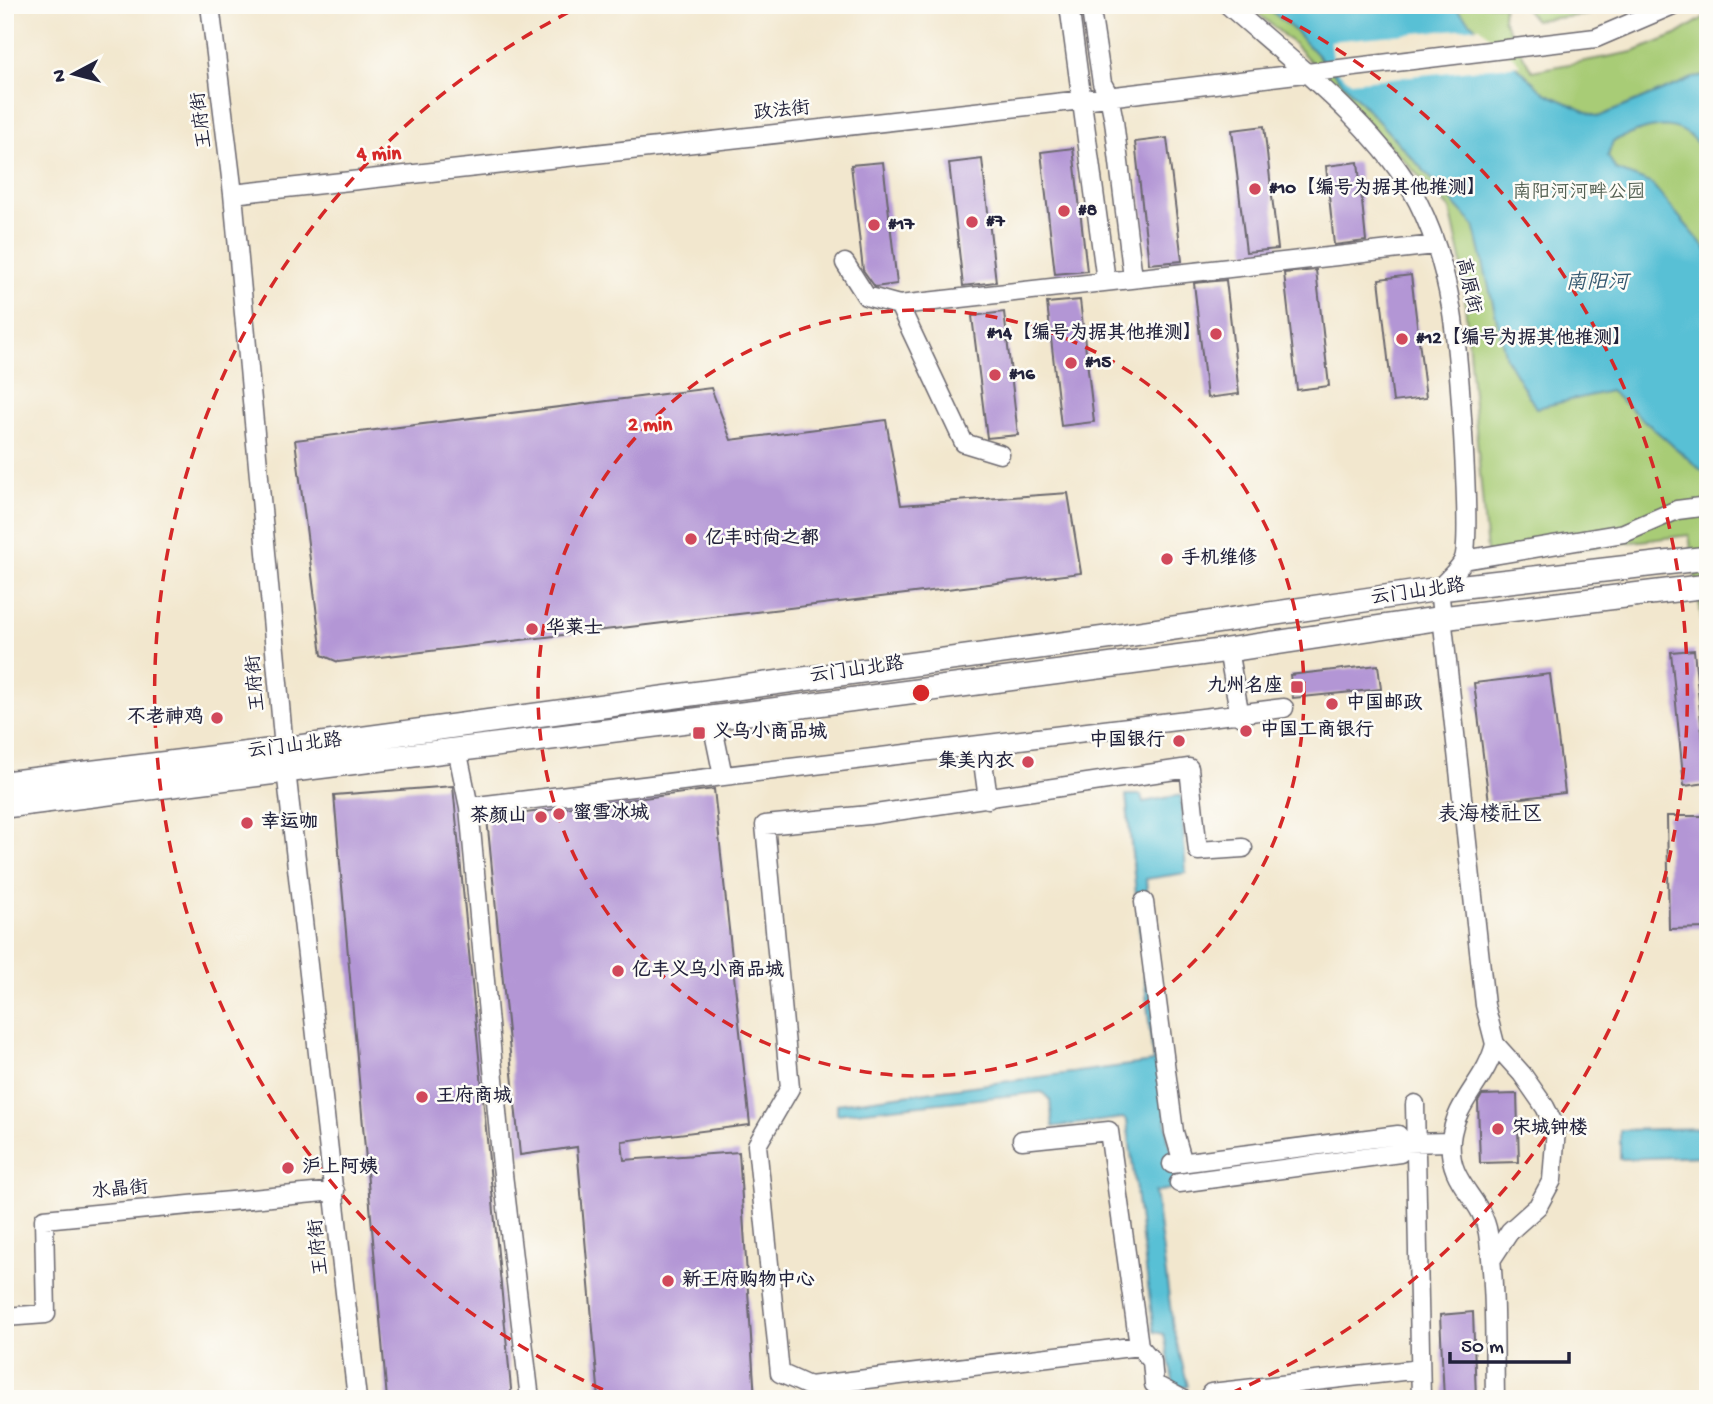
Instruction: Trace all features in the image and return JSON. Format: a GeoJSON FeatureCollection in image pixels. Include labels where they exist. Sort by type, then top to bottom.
{"type":"FeatureCollection","features":[{"type":"Feature","properties":{"kind":"main road","name":"云门山北路"},"geometry":{"type":"LineString","coordinates":[[5,806],[285,759],[1439,589],[1708,558]]}},
{"type":"Feature","properties":{"kind":"main road","name":"云门山北路"},"geometry":{"type":"LineString","coordinates":[[5,783],[285,759],[457,749],[1228,650],[1442,618],[1708,586]]}},
{"type":"Feature","properties":{"kind":"street","name":"王府街"},"geometry":{"type":"LineString","coordinates":[[211,5],[233,194],[285,759],[357,1399]]}},
{"type":"Feature","properties":{"kind":"street"},"geometry":{"type":"LineString","coordinates":[[1069,5],[1106,281]]}},
{"type":"Feature","properties":{"kind":"street"},"geometry":{"type":"LineString","coordinates":[[1078,5],[1091,10],[1102,83],[1109,96],[1133,278]]}},
{"type":"Feature","properties":{"kind":"street","name":"高原街"},"geometry":{"type":"LineString","coordinates":[[1228,5],[1304,73],[1396,168],[1418,201],[1447,284],[1457,338],[1466,481],[1464,560]]}},
{"type":"Feature","properties":{"kind":"street","name":"政法街"},"geometry":{"type":"LineString","coordinates":[[233,194],[1082,100],[1596,38],[1673,5]]}},
{"type":"Feature","properties":{"kind":"street"},"geometry":{"type":"LineString","coordinates":[[845,262],[866,296],[899,305],[1435,245]]}},
{"type":"Feature","properties":{"kind":"street"},"geometry":{"type":"LineString","coordinates":[[899,305],[964,443],[1000,454]]}},
{"type":"Feature","properties":{"kind":"street"},"geometry":{"type":"LineString","coordinates":[[1493,1256],[1510,1231],[1538,1206],[1552,1180],[1556,1129],[1545,1107],[1522,1074],[1495,1044],[1485,1005],[1439,589],[1464,560],[1624,533],[1677,510],[1708,506]]}},
{"type":"Feature","properties":{"kind":"street"},"geometry":{"type":"LineString","coordinates":[[1228,650],[1240,716]]}},
{"type":"Feature","properties":{"kind":"street"},"geometry":{"type":"LineString","coordinates":[[469,807],[1240,716],[1284,708]]}},
{"type":"Feature","properties":{"kind":"street"},"geometry":{"type":"LineString","coordinates":[[711,718],[723,776]]}},
{"type":"Feature","properties":{"kind":"street"},"geometry":{"type":"LineString","coordinates":[[981,747],[988,799]]}},
{"type":"Feature","properties":{"kind":"street"},"geometry":{"type":"LineString","coordinates":[[457,749],[469,807],[502,1166],[530,1399]]}},
{"type":"Feature","properties":{"kind":"street"},"geometry":{"type":"LineString","coordinates":[[1139,1346],[809,1386],[780,1373],[757,1145],[790,1087],[765,825],[869,816],[1189,768],[1198,851],[1243,848]]}},
{"type":"Feature","properties":{"kind":"street"},"geometry":{"type":"LineString","coordinates":[[1144,902],[1178,1163],[1398,1135],[1409,1143],[1451,1142]]}},
{"type":"Feature","properties":{"kind":"street"},"geometry":{"type":"LineString","coordinates":[[1495,1044],[1486,1073],[1460,1108],[1451,1142],[1456,1175],[1483,1215],[1493,1256],[1495,1399]]}},
{"type":"Feature","properties":{"kind":"street"},"geometry":{"type":"LineString","coordinates":[[1179,1183],[1400,1153],[1409,1143],[1418,1122],[1415,1104]]}},
{"type":"Feature","properties":{"kind":"street"},"geometry":{"type":"LineString","coordinates":[[1022,1140],[1109,1131],[1139,1346],[1152,1361],[1154,1384],[1182,1399]]}},
{"type":"Feature","properties":{"kind":"street"},"geometry":{"type":"LineString","coordinates":[[1409,1143],[1421,1399]]}},
{"type":"Feature","properties":{"kind":"street","name":"水晶街"},"geometry":{"type":"LineString","coordinates":[[5,1317],[46,1314],[44,1219],[335,1191]]}},
{"type":"Feature","properties":{"kind":"street"},"geometry":{"type":"LineString","coordinates":[[1211,1393],[1420,1369]]}},
{"type":"Feature","properties":{"kind":"green space","name":"南阳河河畔公园"},"geometry":{"type":"Polygon","coordinates":[[[1248,5],[1504,5],[1503,19],[1532,71],[1633,52],[1676,35],[1708,15],[1708,621],[1702,621],[1689,535],[1503,558],[1488,564],[1461,259],[1450,209],[1294,44],[1248,5]]]}},
{"type":"Feature","properties":{"kind":"green space"},"geometry":{"type":"Polygon","coordinates":[[[1521,5],[1609,5],[1586,15],[1535,20],[1521,5]]]}},
{"type":"Feature","properties":{"kind":"water","name":"南阳河"},"geometry":{"type":"Polygon","coordinates":[[[1264,5],[1452,5],[1545,93],[1598,117],[1693,78],[1708,76],[1708,161],[1689,135],[1679,129],[1667,127],[1642,130],[1613,141],[1608,156],[1616,170],[1651,183],[1708,251],[1708,476],[1610,391],[1536,408],[1506,358],[1474,225],[1295,31],[1264,5]]]}},
{"type":"Feature","properties":{"kind":"water"},"geometry":{"type":"Polygon","coordinates":[[[1126,795],[1141,795],[1143,802],[1181,795],[1186,873],[1146,879],[1168,1140],[1179,1169],[1394,1142],[1397,1147],[1184,1175],[1170,1189],[1155,1192],[1173,1328],[1188,1386],[1174,1386],[1164,1334],[1154,1332],[1127,1121],[1123,1118],[1053,1127],[1050,1100],[1042,1092],[837,1114],[837,1104],[1153,1062],[1126,795]]]}},
{"type":"Feature","properties":{"kind":"water"},"geometry":{"type":"Polygon","coordinates":[[[1708,1128],[1708,1156],[1620,1159],[1620,1130],[1708,1128]]]}},
{"type":"Feature","properties":{"kind":"pier"},"geometry":{"type":"Polygon","coordinates":[[[1480,27],[1521,65],[1351,82],[1335,69],[1330,41],[1480,27]]]}},
{"type":"Feature","properties":{"kind":"building","name":"#10【编号为据其他推测】"},"geometry":{"type":"Polygon","coordinates":[[[1264,126],[1278,249],[1246,252],[1232,130],[1264,126]]]}},
{"type":"Feature","properties":{"kind":"building"},"geometry":{"type":"Polygon","coordinates":[[[1167,138],[1182,261],[1149,264],[1135,142],[1167,138]]]}},
{"type":"Feature","properties":{"kind":"building","name":"#8"},"geometry":{"type":"Polygon","coordinates":[[[1073,148],[1087,271],[1055,274],[1041,152],[1073,148]]]}},
{"type":"Feature","properties":{"kind":"building","name":"#7"},"geometry":{"type":"Polygon","coordinates":[[[982,159],[996,282],[963,286],[949,163],[982,159]]]}},
{"type":"Feature","properties":{"kind":"building","name":"#17"},"geometry":{"type":"Polygon","coordinates":[[[883,162],[897,284],[875,287],[863,270],[851,165],[883,162]]]}},
{"type":"Feature","properties":{"kind":"building"},"geometry":{"type":"Polygon","coordinates":[[[1358,162],[1366,241],[1334,245],[1326,166],[1358,162]]]}},
{"type":"Feature","properties":{"kind":"building"},"geometry":{"type":"Polygon","coordinates":[[[1316,270],[1329,386],[1297,390],[1284,273],[1316,270]]]}},
{"type":"Feature","properties":{"kind":"building","name":"#12【编号为据其他推测】"},"geometry":{"type":"Polygon","coordinates":[[[1411,275],[1426,398],[1393,402],[1379,279],[1411,275]]]}},
{"type":"Feature","properties":{"kind":"building","name":"#14【编号为据其他推测】"},"geometry":{"type":"Polygon","coordinates":[[[1226,280],[1239,394],[1207,398],[1194,283],[1226,280]]]}},
{"type":"Feature","properties":{"kind":"building","name":"#15"},"geometry":{"type":"Polygon","coordinates":[[[1080,300],[1094,422],[1061,426],[1047,303],[1080,300]]]}},
{"type":"Feature","properties":{"kind":"building","name":"#16"},"geometry":{"type":"Polygon","coordinates":[[[1004,312],[1018,435],[987,438],[972,316],[1004,312]]]}},
{"type":"Feature","properties":{"kind":"building","name":"亿丰时尚之都"},"geometry":{"type":"Polygon","coordinates":[[[711,388],[731,440],[886,420],[901,505],[1068,493],[1081,573],[338,662],[322,655],[295,440],[711,388]]]}},
{"type":"Feature","properties":{"kind":"building"},"geometry":{"type":"Polygon","coordinates":[[[1694,650],[1707,783],[1684,786],[1671,652],[1694,650]]]}},
{"type":"Feature","properties":{"kind":"building"},"geometry":{"type":"Polygon","coordinates":[[[1378,665],[1381,689],[1293,698],[1290,675],[1378,665]]]}},
{"type":"Feature","properties":{"kind":"building"},"geometry":{"type":"Polygon","coordinates":[[[1550,674],[1565,793],[1489,802],[1474,683],[1550,674]]]}},
{"type":"Feature","properties":{"kind":"building","name":"王府商城"},"geometry":{"type":"Polygon","coordinates":[[[453,786],[512,1399],[387,1399],[334,795],[453,786]]]}},
{"type":"Feature","properties":{"kind":"building","name":"亿丰义乌小商品城"},"geometry":{"type":"Polygon","coordinates":[[[714,789],[750,1125],[622,1141],[624,1160],[739,1152],[755,1399],[599,1399],[577,1147],[520,1155],[487,818],[714,789]]]}},
{"type":"Feature","properties":{"kind":"building"},"geometry":{"type":"Polygon","coordinates":[[[1667,816],[1708,816],[1708,928],[1669,929],[1667,816]]]}},
{"type":"Feature","properties":{"kind":"building","name":"宋城钟楼"},"geometry":{"type":"Polygon","coordinates":[[[1517,1094],[1519,1162],[1480,1163],[1478,1102],[1482,1095],[1517,1094]]]}},
{"type":"Feature","properties":{"kind":"building"},"geometry":{"type":"Polygon","coordinates":[[[1473,1312],[1476,1399],[1444,1399],[1440,1315],[1473,1312]]]}},
{"type":"Feature","properties":{"kind":"place","name":"#10【编号为据其他推测】"},"geometry":{"type":"Point","coordinates":[1255,189]}},
{"type":"Feature","properties":{"kind":"place","name":"#8"},"geometry":{"type":"Point","coordinates":[1064,211]}},
{"type":"Feature","properties":{"kind":"place","name":"#7"},"geometry":{"type":"Point","coordinates":[972,222]}},
{"type":"Feature","properties":{"kind":"place","name":"#17"},"geometry":{"type":"Point","coordinates":[874,225]}},
{"type":"Feature","properties":{"kind":"place","name":"#14【编号为据其他推测】"},"geometry":{"type":"Point","coordinates":[1216,334]}},
{"type":"Feature","properties":{"kind":"place","name":"#12【编号为据其他推测】"},"geometry":{"type":"Point","coordinates":[1402,339]}},
{"type":"Feature","properties":{"kind":"place","name":"#15"},"geometry":{"type":"Point","coordinates":[1071,363]}},
{"type":"Feature","properties":{"kind":"place","name":"#16"},"geometry":{"type":"Point","coordinates":[995,375]}},
{"type":"Feature","properties":{"kind":"place","name":"亿丰时尚之都"},"geometry":{"type":"Point","coordinates":[691,539]}},
{"type":"Feature","properties":{"kind":"place","name":"手机维修"},"geometry":{"type":"Point","coordinates":[1167,559]}},
{"type":"Feature","properties":{"kind":"place","name":"华莱士"},"geometry":{"type":"Point","coordinates":[532,629]}},
{"type":"Feature","properties":{"kind":"place","name":"九州名座"},"geometry":{"type":"Point","coordinates":[1297,687]}},
{"type":"Feature","properties":{"kind":"place","name":"中国邮政"},"geometry":{"type":"Point","coordinates":[1332,704]}},
{"type":"Feature","properties":{"kind":"place","name":"不老神鸡"},"geometry":{"type":"Point","coordinates":[217,718]}},
{"type":"Feature","properties":{"kind":"place","name":"中国工商银行"},"geometry":{"type":"Point","coordinates":[1246,731]}},
{"type":"Feature","properties":{"kind":"place","name":"义乌小商品城"},"geometry":{"type":"Point","coordinates":[699,733]}},
{"type":"Feature","properties":{"kind":"place","name":"中国银行"},"geometry":{"type":"Point","coordinates":[1179,741]}},
{"type":"Feature","properties":{"kind":"place","name":"集美内衣"},"geometry":{"type":"Point","coordinates":[1028,762]}},
{"type":"Feature","properties":{"kind":"place","name":"蜜雪冰城"},"geometry":{"type":"Point","coordinates":[559,814]}},
{"type":"Feature","properties":{"kind":"place","name":"茶颜山"},"geometry":{"type":"Point","coordinates":[541,817]}},
{"type":"Feature","properties":{"kind":"place","name":"幸运咖"},"geometry":{"type":"Point","coordinates":[247,823]}},
{"type":"Feature","properties":{"kind":"place","name":"亿丰义乌小商品城"},"geometry":{"type":"Point","coordinates":[618,971]}},
{"type":"Feature","properties":{"kind":"place","name":"王府商城"},"geometry":{"type":"Point","coordinates":[422,1097]}},
{"type":"Feature","properties":{"kind":"place","name":"宋城钟楼"},"geometry":{"type":"Point","coordinates":[1498,1129]}},
{"type":"Feature","properties":{"kind":"place","name":"沪上阿姨"},"geometry":{"type":"Point","coordinates":[288,1168]}},
{"type":"Feature","properties":{"kind":"place","name":"新王府购物中心"},"geometry":{"type":"Point","coordinates":[668,1281]}},
{"type":"Feature","properties":{"kind":"district","name":"表海楼社区"},"geometry":{"type":"Point","coordinates":[1490,816]}}]}
